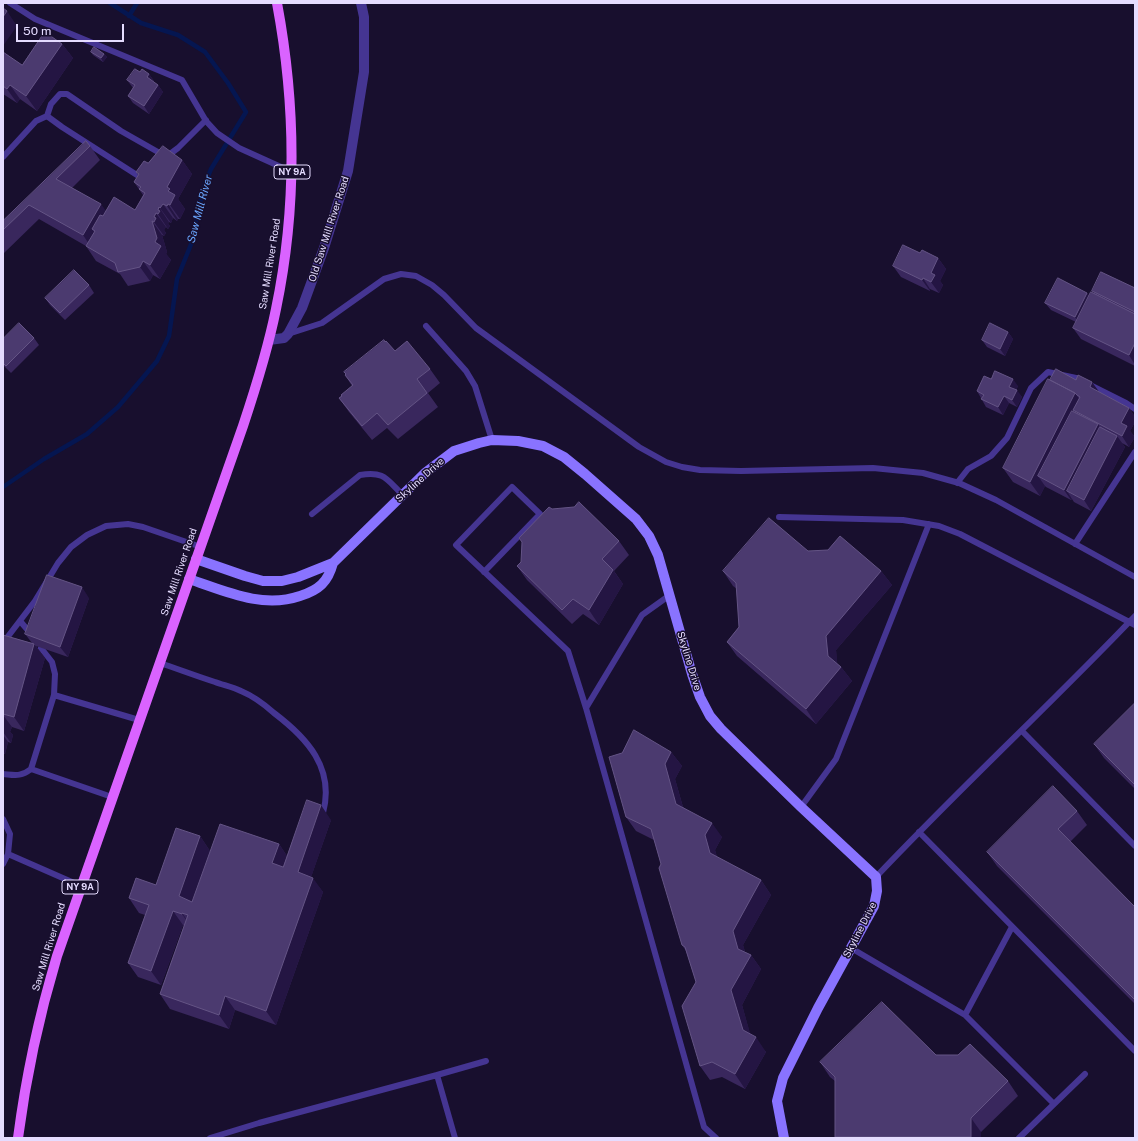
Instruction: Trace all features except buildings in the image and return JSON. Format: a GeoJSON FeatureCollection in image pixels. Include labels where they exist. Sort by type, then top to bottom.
{"type":"FeatureCollection","features":[{"type":"Feature","properties":{"kind":"main road","name":"Saw Mill River Road"},"geometry":{"type":"LineString","coordinates":[[18,1138],[39,1020],[57,956],[243,426],[269,340],[278,301],[286,252],[292,172],[290,96],[284,38],[277,3]]}},
{"type":"Feature","properties":{"kind":"street","name":"Old Saw Mill River Road"},"geometry":{"type":"LineString","coordinates":[[288,334],[302,308],[324,248],[348,171],[364,72],[364,17],[361,3]]}},
{"type":"Feature","properties":{"kind":"street"},"geometry":{"type":"LineString","coordinates":[[269,340],[284,338],[288,334]]}},
{"type":"Feature","properties":{"kind":"street","name":"Skyline Drive"},"geometry":{"type":"LineString","coordinates":[[196,559],[245,576],[273,582],[294,579],[333,563],[434,465],[454,452],[492,440],[518,441],[543,446],[564,457],[636,519],[649,536],[658,555],[692,674],[700,697],[710,716],[801,807],[876,877],[877,891],[874,906],[818,1008],[783,1078],[777,1101],[781,1138]]}},
{"type":"Feature","properties":{"kind":"street","name":"Skyline Drive"},"geometry":{"type":"LineString","coordinates":[[189,579],[251,599],[263,601],[285,600],[305,595],[322,586],[328,577],[333,563]]}},
{"type":"Feature","properties":{"kind":"lane"},"geometry":{"type":"LineString","coordinates":[[10,3],[35,19],[182,80],[206,120],[217,133],[239,148],[292,172]]}},
{"type":"Feature","properties":{"kind":"lane"},"geometry":{"type":"LineString","coordinates":[[3,157],[36,121],[47,116],[51,104],[60,94],[67,94],[164,159],[178,148],[206,120]]}},
{"type":"Feature","properties":{"kind":"lane"},"geometry":{"type":"LineString","coordinates":[[47,116],[140,177],[151,169]]}},
{"type":"Feature","properties":{"kind":"lane"},"geometry":{"type":"LineString","coordinates":[[288,334],[322,323],[384,279],[401,274],[416,276],[432,285],[444,295],[476,328],[639,448],[666,462],[682,468],[707,470],[741,471],[873,468],[923,473],[957,483],[996,500],[1135,577]]}},
{"type":"Feature","properties":{"kind":"lane"},"geometry":{"type":"LineString","coordinates":[[426,326],[466,371],[475,386],[492,440]]}},
{"type":"Feature","properties":{"kind":"lane"},"geometry":{"type":"LineString","coordinates":[[957,483],[968,469],[991,456],[1007,438],[1031,388],[1048,372],[1076,378],[1135,409]]}},
{"type":"Feature","properties":{"kind":"lane"},"geometry":{"type":"LineString","coordinates":[[1075,544],[1135,452]]}},
{"type":"Feature","properties":{"kind":"lane"},"geometry":{"type":"LineString","coordinates":[[312,514],[360,475],[381,474],[403,495]]}},
{"type":"Feature","properties":{"kind":"lane"},"geometry":{"type":"LineString","coordinates":[[484,572],[540,514],[512,487],[456,545],[484,572],[568,651],[586,708],[704,1127],[716,1138]]}},
{"type":"Feature","properties":{"kind":"lane"},"geometry":{"type":"LineString","coordinates":[[779,517],[903,520],[939,526],[960,534],[1132,623]]}},
{"type":"Feature","properties":{"kind":"lane"},"geometry":{"type":"LineString","coordinates":[[3,644],[35,601],[58,563],[71,547],[87,535],[106,526],[128,524],[143,527],[201,546]]}},
{"type":"Feature","properties":{"kind":"lane"},"geometry":{"type":"LineString","coordinates":[[801,807],[836,759],[929,524]]}},
{"type":"Feature","properties":{"kind":"lane"},"geometry":{"type":"LineString","coordinates":[[586,708],[642,616],[670,595]]}},
{"type":"Feature","properties":{"kind":"lane"},"geometry":{"type":"LineString","coordinates":[[876,877],[919,832],[1132,623],[1135,616]]}},
{"type":"Feature","properties":{"kind":"lane"},"geometry":{"type":"LineString","coordinates":[[20,621],[35,639]]}},
{"type":"Feature","properties":{"kind":"lane"},"geometry":{"type":"LineString","coordinates":[[3,774],[17,776],[24,774],[31,769],[54,695],[55,674],[52,662],[41,648]]}},
{"type":"Feature","properties":{"kind":"lane"},"geometry":{"type":"LineString","coordinates":[[160,662],[241,691],[256,698],[304,739],[314,752],[323,770],[326,786],[326,801],[323,813]]}},
{"type":"Feature","properties":{"kind":"lane"},"geometry":{"type":"LineString","coordinates":[[54,695],[140,720]]}},
{"type":"Feature","properties":{"kind":"lane"},"geometry":{"type":"LineString","coordinates":[[1022,731],[1135,846]]}},
{"type":"Feature","properties":{"kind":"lane"},"geometry":{"type":"LineString","coordinates":[[31,769],[112,796]]}},
{"type":"Feature","properties":{"kind":"lane"},"geometry":{"type":"LineString","coordinates":[[3,819],[10,834],[8,854],[3,864]]}},
{"type":"Feature","properties":{"kind":"lane"},"geometry":{"type":"LineString","coordinates":[[919,832],[1135,1051]]}},
{"type":"Feature","properties":{"kind":"lane"},"geometry":{"type":"LineString","coordinates":[[8,854],[81,886]]}},
{"type":"Feature","properties":{"kind":"lane"},"geometry":{"type":"LineString","coordinates":[[965,1015],[1012,927]]}},
{"type":"Feature","properties":{"kind":"lane"},"geometry":{"type":"LineString","coordinates":[[851,948],[965,1015],[1054,1104]]}},
{"type":"Feature","properties":{"kind":"lane"},"geometry":{"type":"LineString","coordinates":[[210,1138],[259,1123],[486,1061]]}},
{"type":"Feature","properties":{"kind":"lane"},"geometry":{"type":"LineString","coordinates":[[1019,1138],[1085,1074]]}},
{"type":"Feature","properties":{"kind":"lane"},"geometry":{"type":"LineString","coordinates":[[437,1075],[455,1138]]}},
{"type":"Feature","properties":{"kind":"waterway","name":"Saw Mill River"},"geometry":{"type":"LineString","coordinates":[[3,487],[44,459],[87,434],[118,407],[157,361],[169,336],[177,279],[194,237],[197,214],[205,184],[211,169],[246,112],[228,83],[205,52],[178,35],[141,23],[110,3]]}},
{"type":"Feature","properties":{"kind":"waterway"},"geometry":{"type":"LineString","coordinates":[[129,16],[137,3]]}}]}
